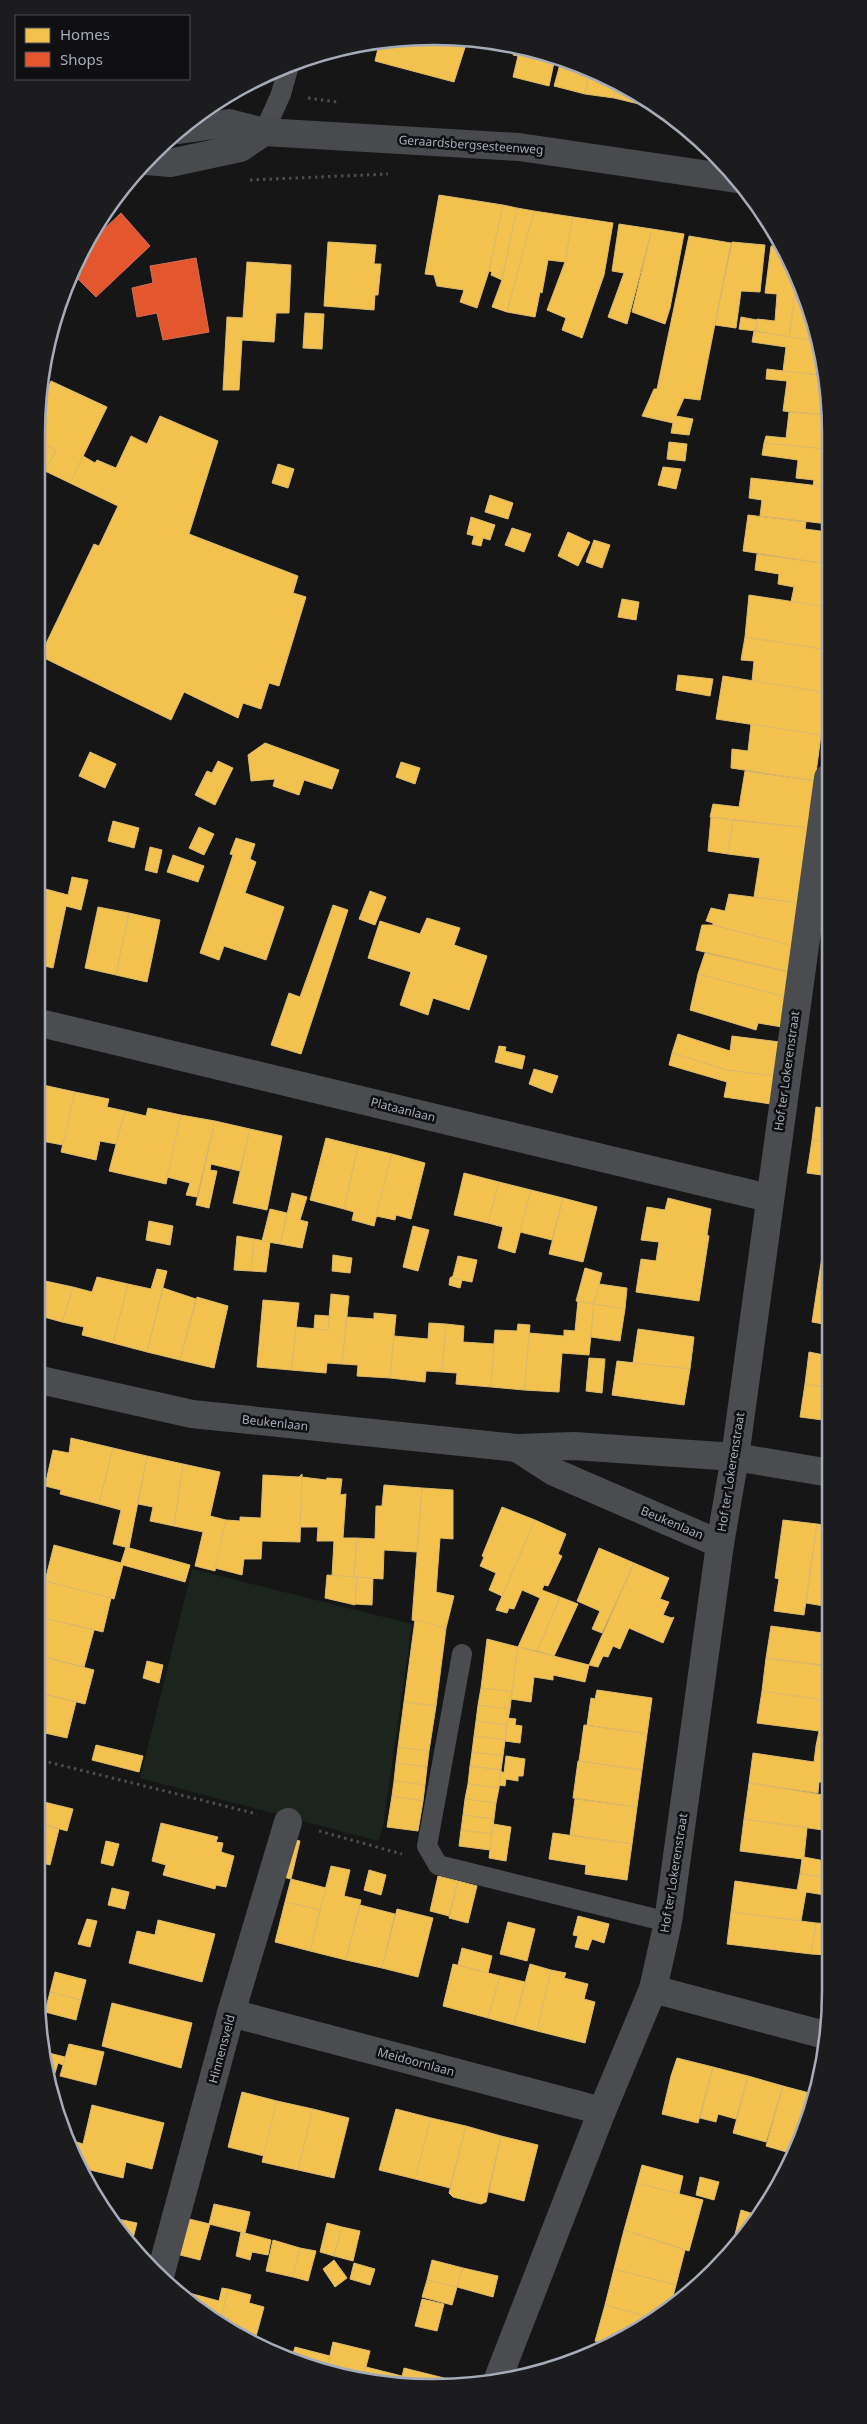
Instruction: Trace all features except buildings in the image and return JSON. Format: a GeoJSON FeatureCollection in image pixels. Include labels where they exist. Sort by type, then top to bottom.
{"type":"FeatureCollection","features":[{"type":"Feature","properties":{"kind":"main road","name":"Geraardsbergsesteenweg"},"geometry":{"type":"LineString","coordinates":[[193,128],[229,123],[264,132],[519,147],[725,176]]}},
{"type":"Feature","properties":{"kind":"main road"},"geometry":{"type":"LineString","coordinates":[[156,162],[170,163],[240,148],[264,132]]}},
{"type":"Feature","properties":{"kind":"street","name":"Hof ter Lokerenstraat"},"geometry":{"type":"LineString","coordinates":[[652,1988],[668,1922],[720,1544],[735,1457],[822,821]]}},
{"type":"Feature","properties":{"kind":"street","name":"Plataanlaan"},"geometry":{"type":"LineString","coordinates":[[45,1024],[769,1198]]}},
{"type":"Feature","properties":{"kind":"street","name":"Beukenlaan"},"geometry":{"type":"LineString","coordinates":[[45,1382],[192,1414],[517,1448],[574,1446],[735,1457],[822,1472]]}},
{"type":"Feature","properties":{"kind":"street","name":"Beukenlaan"},"geometry":{"type":"LineString","coordinates":[[517,1448],[554,1472],[720,1544]]}},
{"type":"Feature","properties":{"kind":"street","name":"Hinnensveld"},"geometry":{"type":"LineString","coordinates":[[162,2268],[231,2013],[288,1822]]}},
{"type":"Feature","properties":{"kind":"street"},"geometry":{"type":"LineString","coordinates":[[500,2373],[652,1988],[820,2034]]}},
{"type":"Feature","properties":{"kind":"street","name":"Meidoornlaan"},"geometry":{"type":"LineString","coordinates":[[231,2013],[602,2111]]}},
{"type":"Feature","properties":{"kind":"lane"},"geometry":{"type":"LineString","coordinates":[[264,132],[286,75]]}},
{"type":"Feature","properties":{"kind":"lane"},"geometry":{"type":"LineString","coordinates":[[462,1654],[427,1846],[438,1865],[668,1922]]}},
{"type":"Feature","properties":{"kind":"path"},"geometry":{"type":"LineString","coordinates":[[244,180],[392,174]]}},
{"type":"Feature","properties":{"kind":"path"},"geometry":{"type":"LineString","coordinates":[[45,1761],[288,1822],[438,1865]]}},
{"type":"Feature","properties":{"kind":"shaded area"},"geometry":{"type":"Polygon","coordinates":[[[192,1569],[412,1624],[383,1827],[378,1841],[140,1778],[192,1569]]]}}]}
